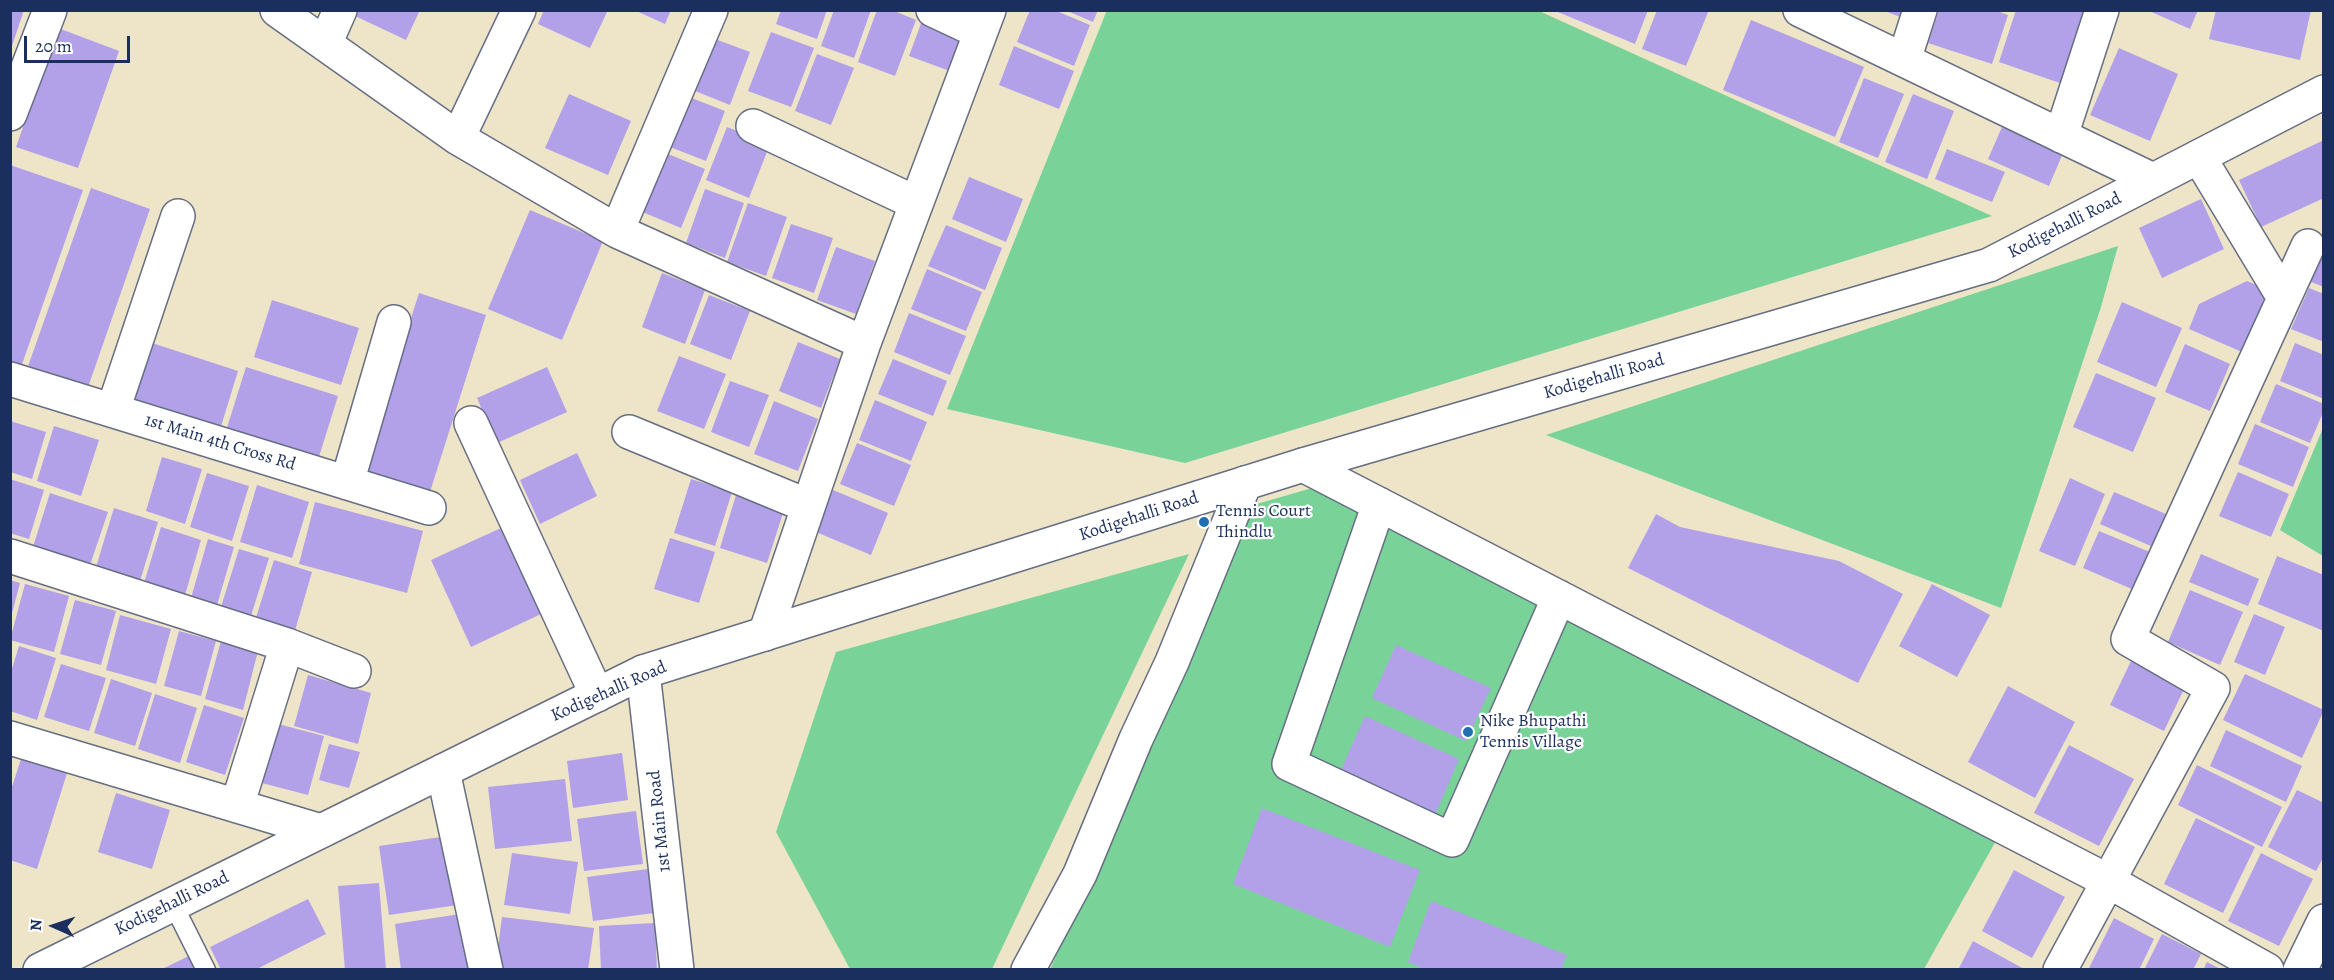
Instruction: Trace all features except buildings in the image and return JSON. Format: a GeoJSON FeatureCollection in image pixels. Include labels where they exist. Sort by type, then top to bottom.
{"type":"FeatureCollection","features":[{"type":"Feature","properties":{"kind":"street"},"geometry":{"type":"LineString","coordinates":[[10,114],[50,10]]}},
{"type":"Feature","properties":{"kind":"street"},"geometry":{"type":"LineString","coordinates":[[277,10],[458,138],[617,231],[864,343]]}},
{"type":"Feature","properties":{"kind":"street"},"geometry":{"type":"LineString","coordinates":[[325,44],[340,10]]}},
{"type":"Feature","properties":{"kind":"street"},"geometry":{"type":"LineString","coordinates":[[458,138],[519,10]]}},
{"type":"Feature","properties":{"kind":"street"},"geometry":{"type":"LineString","coordinates":[[617,231],[711,10]]}},
{"type":"Feature","properties":{"kind":"street"},"geometry":{"type":"LineString","coordinates":[[765,634],[864,343],[984,21],[933,10]]}},
{"type":"Feature","properties":{"kind":"street"},"geometry":{"type":"LineString","coordinates":[[1800,10],[2154,180]]}},
{"type":"Feature","properties":{"kind":"street"},"geometry":{"type":"LineString","coordinates":[[1904,60],[1920,10]]}},
{"type":"Feature","properties":{"kind":"street"},"geometry":{"type":"LineString","coordinates":[[2061,136],[2102,10]]}},
{"type":"Feature","properties":{"kind":"street","name":"Kodigehalli Road"},"geometry":{"type":"LineString","coordinates":[[40,969],[644,672],[1303,465],[1989,265],[2324,92]]}},
{"type":"Feature","properties":{"kind":"street"},"geometry":{"type":"LineString","coordinates":[[753,126],[916,203]]}},
{"type":"Feature","properties":{"kind":"street"},"geometry":{"type":"LineString","coordinates":[[2199,157],[2284,298]]}},
{"type":"Feature","properties":{"kind":"street"},"geometry":{"type":"LineString","coordinates":[[113,411],[178,216]]}},
{"type":"Feature","properties":{"kind":"street"},"geometry":{"type":"LineString","coordinates":[[2060,969],[2213,688],[2128,639],[2308,246]]}},
{"type":"Feature","properties":{"kind":"street"},"geometry":{"type":"LineString","coordinates":[[347,483],[394,322]]}},
{"type":"Feature","properties":{"kind":"street","name":"1st Main 4th Cross Rd"},"geometry":{"type":"LineString","coordinates":[[10,379],[429,508]]}},
{"type":"Feature","properties":{"kind":"street"},"geometry":{"type":"LineString","coordinates":[[471,423],[597,695]]}},
{"type":"Feature","properties":{"kind":"street"},"geometry":{"type":"LineString","coordinates":[[629,432],[808,506]]}},
{"type":"Feature","properties":{"kind":"street"},"geometry":{"type":"LineString","coordinates":[[1303,465],[2108,881],[2267,969]]}},
{"type":"Feature","properties":{"kind":"street"},"geometry":{"type":"LineString","coordinates":[[1028,969],[1080,874],[1136,739],[1172,662],[1245,483]]}},
{"type":"Feature","properties":{"kind":"street"},"geometry":{"type":"LineString","coordinates":[[1379,504],[1289,764],[1452,840],[1559,597]]}},
{"type":"Feature","properties":{"kind":"street"},"geometry":{"type":"LineString","coordinates":[[10,556],[287,645],[354,671]]}},
{"type":"Feature","properties":{"kind":"street"},"geometry":{"type":"LineString","coordinates":[[237,806],[287,645]]}},
{"type":"Feature","properties":{"kind":"street","name":"1st Main Road"},"geometry":{"type":"LineString","coordinates":[[644,672],[677,969]]}},
{"type":"Feature","properties":{"kind":"street"},"geometry":{"type":"LineString","coordinates":[[10,738],[321,831]]}},
{"type":"Feature","properties":{"kind":"street"},"geometry":{"type":"LineString","coordinates":[[442,771],[486,969]]}},
{"type":"Feature","properties":{"kind":"street"},"geometry":{"type":"LineString","coordinates":[[2300,969],[2324,921]]}},
{"type":"Feature","properties":{"kind":"lane"},"geometry":{"type":"LineString","coordinates":[[173,904],[206,969]]}},
{"type":"Feature","properties":{"kind":"green space"},"geometry":{"type":"Polygon","coordinates":[[[1107,10],[1539,11],[1992,216],[1185,463],[947,409],[1107,10]]]}},
{"type":"Feature","properties":{"kind":"green space"},"geometry":{"type":"Polygon","coordinates":[[[2118,246],[2101,307],[2001,608],[1546,435],[2118,246]]]}},
{"type":"Feature","properties":{"kind":"green space"},"geometry":{"type":"Polygon","coordinates":[[[2323,428],[2323,556],[2280,530],[2323,428]]]}},
{"type":"Feature","properties":{"kind":"green space","name":"Nike Bhupathi Tennis Village"},"geometry":{"type":"Polygon","coordinates":[[[1312,488],[1997,839],[1924,969],[1050,970],[1243,508],[1312,488]]]}},
{"type":"Feature","properties":{"kind":"green space"},"geometry":{"type":"Polygon","coordinates":[[[1189,554],[992,969],[850,969],[776,832],[836,652],[1189,554]]]}},
{"type":"Feature","properties":{"kind":"place","name":"Tennis Court Thindlu"},"geometry":{"type":"Point","coordinates":[1204,522]}},
{"type":"Feature","properties":{"kind":"place","name":"Nike Bhupathi Tennis Village"},"geometry":{"type":"Point","coordinates":[1468,732]}}]}
